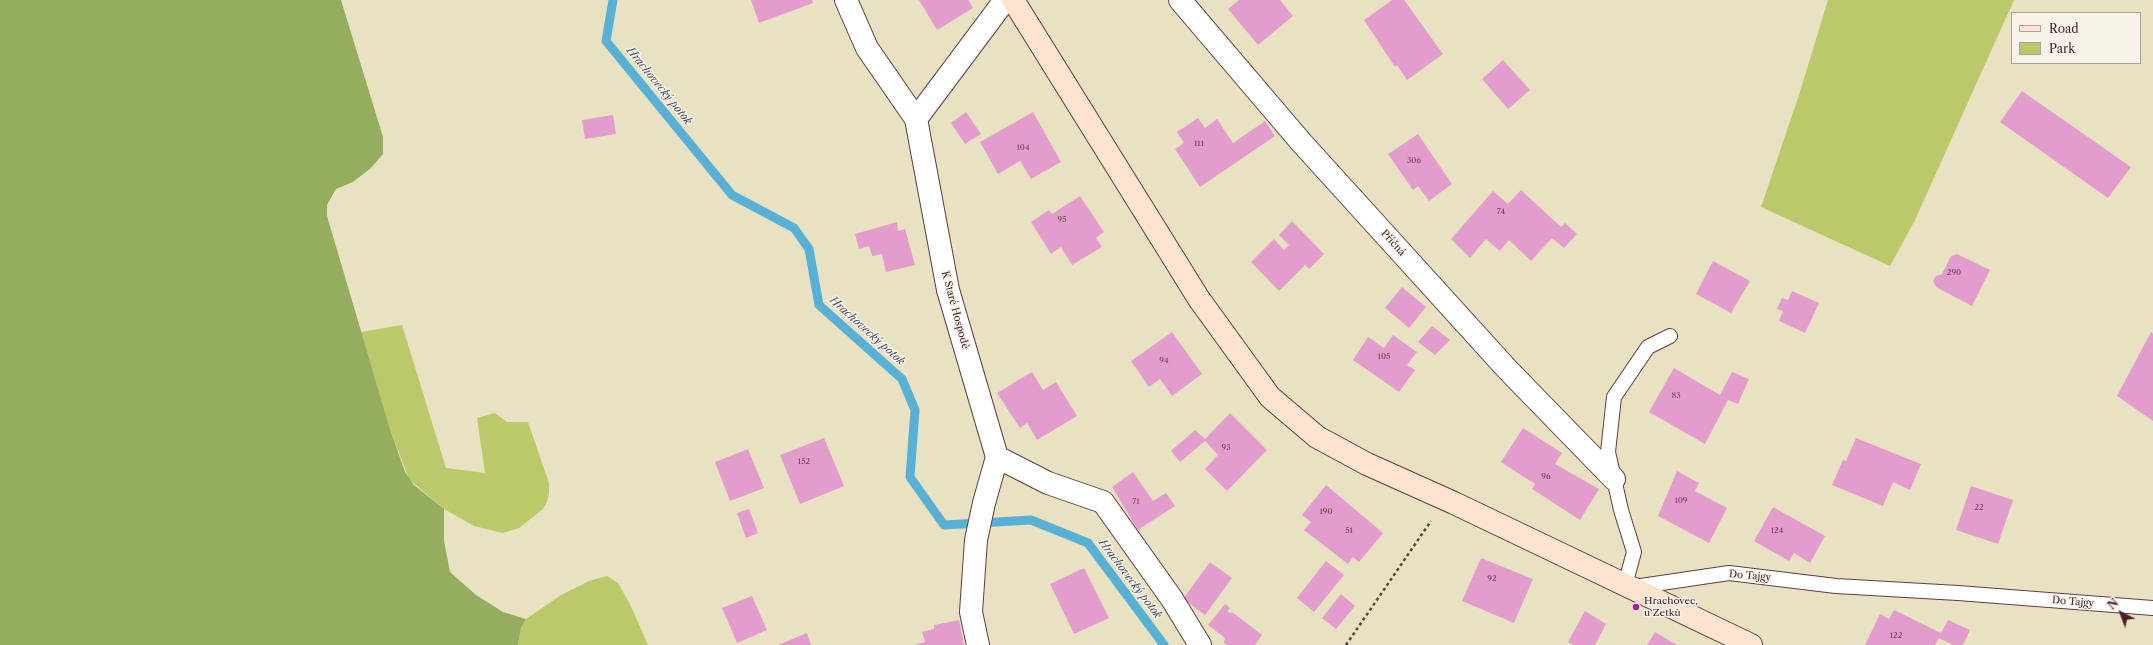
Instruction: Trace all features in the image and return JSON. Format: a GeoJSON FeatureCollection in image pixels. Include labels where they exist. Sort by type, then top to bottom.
{"type":"FeatureCollection","features":[{"type":"Feature","properties":{"kind":"street"},"geometry":{"type":"LineString","coordinates":[[846,0],[867,48],[916,119],[1005,0]]}},
{"type":"Feature","properties":{"kind":"street"},"geometry":{"type":"LineString","coordinates":[[1013,0],[1199,299],[1270,397],[1317,438],[1367,464],[1751,645]]}},
{"type":"Feature","properties":{"kind":"street","name":"Příčná"},"geometry":{"type":"LineString","coordinates":[[1180,0],[1307,148],[1506,370],[1614,479]]}},
{"type":"Feature","properties":{"kind":"street","name":"K Staré Hospodě"},"geometry":{"type":"LineString","coordinates":[[916,119],[948,290],[997,457]]}},
{"type":"Feature","properties":{"kind":"street"},"geometry":{"type":"LineString","coordinates":[[978,645],[971,612],[976,540],[984,503],[997,457],[1048,483],[1103,502],[1172,599],[1200,645]]}},
{"type":"Feature","properties":{"kind":"lane"},"geometry":{"type":"LineString","coordinates":[[1625,585],[1634,552],[1621,510],[1608,452],[1614,397],[1648,347],[1670,336]]}},
{"type":"Feature","properties":{"kind":"lane","name":"Do Tajgy"},"geometry":{"type":"LineString","coordinates":[[1625,585],[1640,586],[1729,573],[1836,586],[1958,593],[2153,608]]}},
{"type":"Feature","properties":{"kind":"path"},"geometry":{"type":"LineString","coordinates":[[1346,645],[1446,500]]}},
{"type":"Feature","properties":{"kind":"green space"},"geometry":{"type":"Polygon","coordinates":[[[0,0],[341,0],[383,137],[383,154],[371,168],[353,182],[336,189],[327,205],[327,216],[390,429],[405,472],[414,485],[444,509],[444,541],[450,572],[476,595],[503,612],[526,619],[521,628],[518,645],[0,645],[0,0]]]}},
{"type":"Feature","properties":{"kind":"green space"},"geometry":{"type":"Polygon","coordinates":[[[1828,0],[2014,0],[1915,220],[1890,266],[1761,207],[1799,95],[1828,0]]]}},
{"type":"Feature","properties":{"kind":"green space"},"geometry":{"type":"Polygon","coordinates":[[[402,325],[446,468],[485,473],[477,418],[495,413],[507,422],[528,422],[549,483],[549,493],[547,502],[543,509],[519,528],[503,533],[474,526],[444,509],[409,479],[390,429],[361,332],[402,325]]]}},
{"type":"Feature","properties":{"kind":"green space"},"geometry":{"type":"Polygon","coordinates":[[[607,576],[618,583],[630,604],[648,645],[518,645],[521,628],[526,619],[561,595],[589,581],[607,576]]]}},
{"type":"Feature","properties":{"kind":"building"},"geometry":{"type":"Polygon","coordinates":[[[751,0],[812,0],[813,3],[759,23],[751,0]]]}},
{"type":"Feature","properties":{"kind":"building"},"geometry":{"type":"Polygon","coordinates":[[[919,0],[968,0],[973,8],[937,30],[919,0]]]}},
{"type":"Feature","properties":{"kind":"building"},"geometry":{"type":"Polygon","coordinates":[[[1239,0],[1280,0],[1293,16],[1258,45],[1228,9],[1239,0]]]}},
{"type":"Feature","properties":{"kind":"building"},"geometry":{"type":"Polygon","coordinates":[[[1392,0],[1404,0],[1443,54],[1407,80],[1397,65],[1395,67],[1364,20],[1392,0]]]}},
{"type":"Feature","properties":{"kind":"building"},"geometry":{"type":"Polygon","coordinates":[[[1503,60],[1530,90],[1508,109],[1482,79],[1503,60]]]}},
{"type":"Feature","properties":{"kind":"building"},"geometry":{"type":"Polygon","coordinates":[[[2022,91],[2131,167],[2108,198],[2000,122],[2022,91]]]}},
{"type":"Feature","properties":{"kind":"building"},"geometry":{"type":"Polygon","coordinates":[[[966,112],[981,134],[965,144],[951,123],[966,112]]]}},
{"type":"Feature","properties":{"kind":"building"},"geometry":{"type":"Polygon","coordinates":[[[1033,112],[1061,162],[1031,179],[1020,161],[998,174],[980,142],[1033,112]]]}},
{"type":"Feature","properties":{"kind":"building"},"geometry":{"type":"Polygon","coordinates":[[[613,115],[616,134],[585,139],[582,120],[613,115]]]}},
{"type":"Feature","properties":{"kind":"building"},"geometry":{"type":"Polygon","coordinates":[[[1198,118],[1205,128],[1217,119],[1233,143],[1265,121],[1275,136],[1200,187],[1175,149],[1184,143],[1177,132],[1198,118]]]}},
{"type":"Feature","properties":{"kind":"building"},"geometry":{"type":"Polygon","coordinates":[[[1418,134],[1452,184],[1429,201],[1418,186],[1413,190],[1388,154],[1418,134]]]}},
{"type":"Feature","properties":{"kind":"building"},"geometry":{"type":"Polygon","coordinates":[[[1521,190],[1561,227],[1565,223],[1577,234],[1564,248],[1552,238],[1531,261],[1509,240],[1500,251],[1486,239],[1470,258],[1451,239],[1493,191],[1508,204],[1521,190]]]}},
{"type":"Feature","properties":{"kind":"building"},"geometry":{"type":"Polygon","coordinates":[[[1080,196],[1104,232],[1096,238],[1102,247],[1072,265],[1061,247],[1051,254],[1031,222],[1049,210],[1052,214],[1080,196]]]}},
{"type":"Feature","properties":{"kind":"building"},"geometry":{"type":"Polygon","coordinates":[[[1292,221],[1324,254],[1309,269],[1305,265],[1279,291],[1251,262],[1274,239],[1284,250],[1289,245],[1279,235],[1292,221]]]}},
{"type":"Feature","properties":{"kind":"building"},"geometry":{"type":"Polygon","coordinates":[[[897,222],[898,231],[905,229],[915,265],[886,272],[882,254],[872,256],[869,246],[859,249],[855,234],[897,222]]]}},
{"type":"Feature","properties":{"kind":"building"},"geometry":{"type":"Polygon","coordinates":[[[1957,254],[1990,270],[1972,306],[1936,287],[1933,281],[1936,276],[1942,274],[1951,256],[1957,254]]]}},
{"type":"Feature","properties":{"kind":"building"},"geometry":{"type":"Polygon","coordinates":[[[1713,261],[1750,281],[1731,313],[1696,294],[1713,261]]]}},
{"type":"Feature","properties":{"kind":"building"},"geometry":{"type":"Polygon","coordinates":[[[1402,287],[1426,307],[1409,328],[1385,308],[1402,287]]]}},
{"type":"Feature","properties":{"kind":"building"},"geometry":{"type":"Polygon","coordinates":[[[1792,291],[1819,303],[1805,333],[1779,321],[1783,311],[1777,309],[1782,298],[1788,300],[1792,291]]]}},
{"type":"Feature","properties":{"kind":"building"},"geometry":{"type":"Polygon","coordinates":[[[1432,326],[1450,340],[1435,355],[1418,342],[1432,326]]]}},
{"type":"Feature","properties":{"kind":"building"},"geometry":{"type":"Polygon","coordinates":[[[1172,332],[1202,374],[1172,396],[1160,379],[1149,387],[1131,361],[1172,332]]]}},
{"type":"Feature","properties":{"kind":"building"},"geometry":{"type":"Polygon","coordinates":[[[2151,332],[2153,334],[2153,421],[2117,396],[2151,332]]]}},
{"type":"Feature","properties":{"kind":"building"},"geometry":{"type":"Polygon","coordinates":[[[1393,335],[1417,352],[1407,365],[1415,370],[1399,392],[1353,360],[1368,337],[1384,348],[1393,335]]]}},
{"type":"Feature","properties":{"kind":"building"},"geometry":{"type":"Polygon","coordinates":[[[1674,368],[1720,395],[1732,372],[1749,379],[1738,404],[1728,400],[1705,444],[1649,412],[1674,368]]]}},
{"type":"Feature","properties":{"kind":"building"},"geometry":{"type":"Polygon","coordinates":[[[1032,372],[1043,390],[1056,382],[1077,416],[1037,440],[1027,423],[1020,428],[997,393],[1032,372]]]}},
{"type":"Feature","properties":{"kind":"building"},"geometry":{"type":"Polygon","coordinates":[[[1230,413],[1267,450],[1227,491],[1205,469],[1218,455],[1205,441],[1180,462],[1171,451],[1195,430],[1205,439],[1230,413]]]}},
{"type":"Feature","properties":{"kind":"building"},"geometry":{"type":"Polygon","coordinates":[[[1523,428],[1562,453],[1555,464],[1599,489],[1580,520],[1532,489],[1535,484],[1501,462],[1523,428]]]}},
{"type":"Feature","properties":{"kind":"building"},"geometry":{"type":"Polygon","coordinates":[[[824,438],[844,486],[800,504],[780,455],[824,438]]]}},
{"type":"Feature","properties":{"kind":"building"},"geometry":{"type":"Polygon","coordinates":[[[1856,438],[1921,464],[1910,490],[1893,482],[1883,506],[1832,485],[1843,460],[1846,461],[1856,438]]]}},
{"type":"Feature","properties":{"kind":"building"},"geometry":{"type":"Polygon","coordinates":[[[748,449],[764,488],[730,501],[715,462],[748,449]]]}},
{"type":"Feature","properties":{"kind":"building"},"geometry":{"type":"Polygon","coordinates":[[[1677,471],[1699,483],[1695,491],[1727,508],[1709,543],[1658,516],[1677,471]]]}},
{"type":"Feature","properties":{"kind":"building"},"geometry":{"type":"Polygon","coordinates":[[[1133,472],[1153,501],[1166,493],[1175,506],[1138,530],[1112,487],[1133,472]]]}},
{"type":"Feature","properties":{"kind":"building"},"geometry":{"type":"Polygon","coordinates":[[[1326,485],[1383,533],[1359,562],[1353,557],[1348,564],[1304,530],[1311,522],[1302,515],[1326,485]]]}},
{"type":"Feature","properties":{"kind":"building"},"geometry":{"type":"Polygon","coordinates":[[[1971,486],[2013,500],[1998,544],[1956,530],[1971,486]]]}},
{"type":"Feature","properties":{"kind":"building"},"geometry":{"type":"Polygon","coordinates":[[[1773,507],[1825,536],[1810,563],[1794,553],[1789,561],[1754,541],[1773,507]]]}},
{"type":"Feature","properties":{"kind":"building"},"geometry":{"type":"Polygon","coordinates":[[[749,509],[758,533],[746,538],[737,513],[749,509]]]}},
{"type":"Feature","properties":{"kind":"building"},"geometry":{"type":"Polygon","coordinates":[[[1481,558],[1533,579],[1514,623],[1462,601],[1481,558]]]}},
{"type":"Feature","properties":{"kind":"building"},"geometry":{"type":"Polygon","coordinates":[[[1326,561],[1344,575],[1314,612],[1297,598],[1326,561]]]}},
{"type":"Feature","properties":{"kind":"building"},"geometry":{"type":"Polygon","coordinates":[[[1210,562],[1232,578],[1205,615],[1183,599],[1210,562]]]}},
{"type":"Feature","properties":{"kind":"building"},"geometry":{"type":"Polygon","coordinates":[[[1084,568],[1109,618],[1074,634],[1050,584],[1084,568]]]}},
{"type":"Feature","properties":{"kind":"building"},"geometry":{"type":"Polygon","coordinates":[[[1341,594],[1355,606],[1336,629],[1322,618],[1341,594]]]}},
{"type":"Feature","properties":{"kind":"building"},"geometry":{"type":"Polygon","coordinates":[[[752,596],[767,630],[737,643],[722,608],[752,596]]]}},
{"type":"Feature","properties":{"kind":"building"},"geometry":{"type":"Polygon","coordinates":[[[1225,604],[1230,608],[1227,611],[1231,614],[1232,612],[1262,635],[1255,645],[1227,645],[1224,643],[1225,638],[1208,625],[1225,604]]]}},
{"type":"Feature","properties":{"kind":"building"},"geometry":{"type":"Polygon","coordinates":[[[1894,610],[1941,633],[1948,620],[1970,630],[1963,645],[1953,645],[1939,638],[1935,645],[1865,645],[1880,614],[1889,619],[1894,610]]]}},
{"type":"Feature","properties":{"kind":"building"},"geometry":{"type":"Polygon","coordinates":[[[1585,611],[1606,624],[1595,645],[1573,645],[1568,642],[1585,611]]]}},
{"type":"Feature","properties":{"kind":"building"},"geometry":{"type":"Polygon","coordinates":[[[959,620],[964,645],[914,645],[925,642],[922,632],[934,629],[934,625],[959,620]]]}},
{"type":"Feature","properties":{"kind":"building"},"geometry":{"type":"Polygon","coordinates":[[[1655,632],[1677,645],[1647,645],[1655,632]]]}},
{"type":"Feature","properties":{"kind":"building"},"geometry":{"type":"Polygon","coordinates":[[[807,633],[811,645],[778,645],[807,633]]]}},
{"type":"Feature","properties":{"kind":"waterway","name":"Hrachovecký potok"},"geometry":{"type":"LineString","coordinates":[[613,0],[606,41],[732,195],[794,228],[809,249],[819,305],[902,379],[915,410],[910,477],[944,525],[1031,520],[1088,543],[1164,645]]}},
{"type":"Feature","properties":{"kind":"place","name":"Hrachovec, u Zetků"},"geometry":{"type":"Point","coordinates":[1636,607]}}]}
